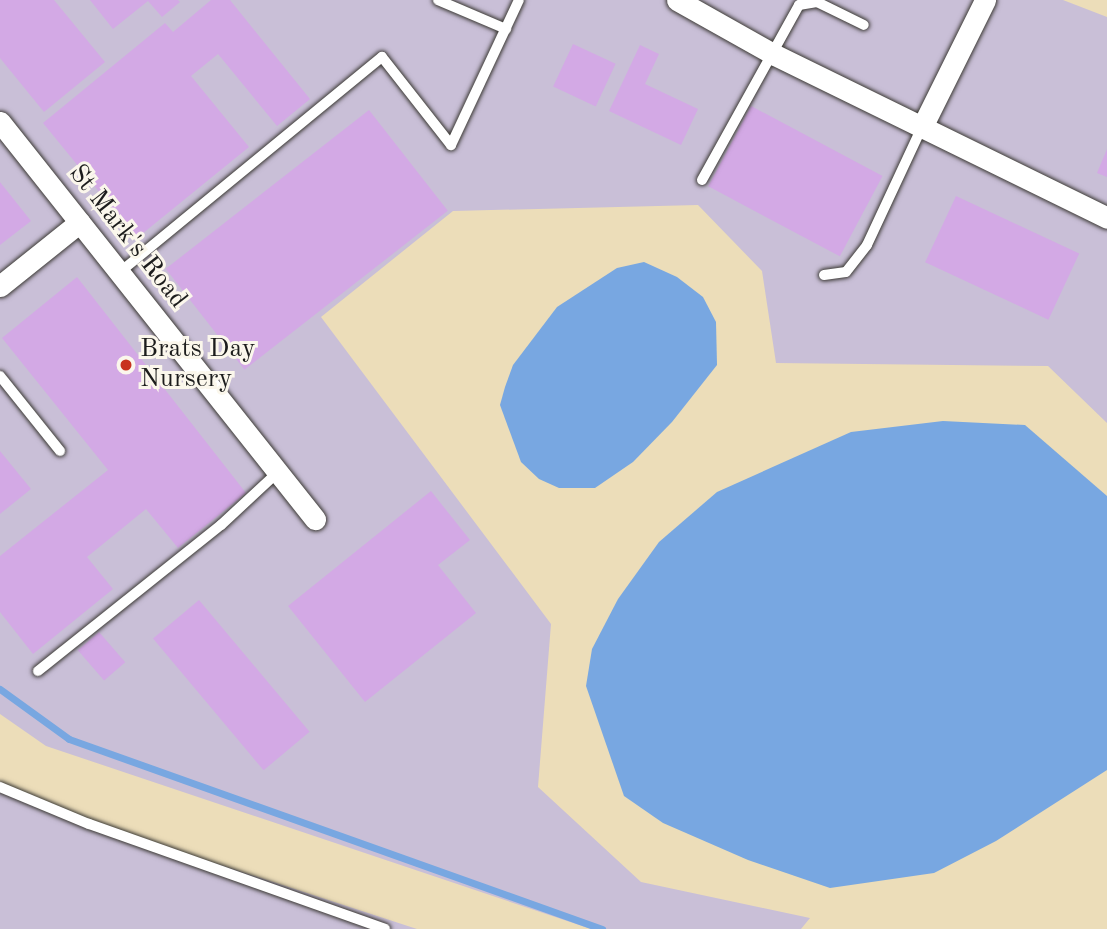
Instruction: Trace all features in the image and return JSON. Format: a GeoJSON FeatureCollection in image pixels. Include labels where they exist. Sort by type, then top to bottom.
{"type":"FeatureCollection","features":[{"type":"Feature","properties":{"kind":"street"},"geometry":{"type":"LineString","coordinates":[[677,0],[775,55],[1107,218]]}},
{"type":"Feature","properties":{"kind":"street"},"geometry":{"type":"LineString","coordinates":[[922,127],[985,0]]}},
{"type":"Feature","properties":{"kind":"street","name":"St Mark's Road"},"geometry":{"type":"LineString","coordinates":[[0,122],[315,519]]}},
{"type":"Feature","properties":{"kind":"street"},"geometry":{"type":"LineString","coordinates":[[0,286],[80,222]]}},
{"type":"Feature","properties":{"kind":"lane"},"geometry":{"type":"LineString","coordinates":[[438,0],[506,29]]}},
{"type":"Feature","properties":{"kind":"lane"},"geometry":{"type":"LineString","coordinates":[[120,272],[382,57],[451,145],[519,0]]}},
{"type":"Feature","properties":{"kind":"lane"},"geometry":{"type":"LineString","coordinates":[[702,180],[744,99],[775,55],[799,5],[807,1],[864,25]]}},
{"type":"Feature","properties":{"kind":"lane"},"geometry":{"type":"LineString","coordinates":[[824,275],[846,272],[867,244],[922,127]]}},
{"type":"Feature","properties":{"kind":"lane"},"geometry":{"type":"LineString","coordinates":[[0,376],[60,451]]}},
{"type":"Feature","properties":{"kind":"lane"},"geometry":{"type":"LineString","coordinates":[[38,671],[221,525],[278,472]]}},
{"type":"Feature","properties":{"kind":"lane"},"geometry":{"type":"LineString","coordinates":[[0,787],[89,824],[385,929]]}},
{"type":"Feature","properties":{"kind":"shaded area"},"geometry":{"type":"Polygon","coordinates":[[[0,0],[1063,0],[1107,17],[1107,423],[1048,366],[776,363],[762,271],[698,205],[453,211],[321,317],[551,624],[538,787],[641,882],[810,918],[801,929],[591,929],[46,746],[0,714],[0,0]]]}},
{"type":"Feature","properties":{"kind":"shaded area"},"geometry":{"type":"Polygon","coordinates":[[[0,782],[65,814],[417,929],[0,929],[0,782]]]}},
{"type":"Feature","properties":{"kind":"water"},"geometry":{"type":"Polygon","coordinates":[[[644,262],[677,277],[703,297],[716,322],[717,365],[672,422],[633,462],[595,488],[559,488],[539,479],[521,462],[500,405],[513,365],[557,307],[617,268],[644,262]]]}},
{"type":"Feature","properties":{"kind":"water"},"geometry":{"type":"Polygon","coordinates":[[[943,421],[1025,425],[1107,496],[1107,770],[996,841],[934,873],[830,888],[748,860],[663,823],[624,796],[586,686],[592,649],[618,599],[659,542],[717,492],[851,432],[943,421]]]}},
{"type":"Feature","properties":{"kind":"building"},"geometry":{"type":"Polygon","coordinates":[[[0,0],[54,0],[105,62],[44,112],[0,58],[0,0]]]}},
{"type":"Feature","properties":{"kind":"building"},"geometry":{"type":"Polygon","coordinates":[[[90,0],[178,0],[180,2],[162,17],[148,1],[113,29],[90,0]]]}},
{"type":"Feature","properties":{"kind":"building"},"geometry":{"type":"Polygon","coordinates":[[[211,0],[230,0],[310,99],[277,126],[218,54],[191,76],[249,147],[137,238],[43,123],[165,23],[173,32],[211,0]]]}},
{"type":"Feature","properties":{"kind":"building"},"geometry":{"type":"Polygon","coordinates":[[[573,44],[616,64],[596,106],[553,87],[573,44]]]}},
{"type":"Feature","properties":{"kind":"building"},"geometry":{"type":"Polygon","coordinates":[[[640,45],[659,54],[645,84],[698,109],[681,145],[609,111],[640,45]]]}},
{"type":"Feature","properties":{"kind":"building"},"geometry":{"type":"Polygon","coordinates":[[[751,106],[883,176],[840,256],[708,186],[751,106]]]}},
{"type":"Feature","properties":{"kind":"building"},"geometry":{"type":"Polygon","coordinates":[[[369,110],[448,211],[244,370],[166,269],[369,110]]]}},
{"type":"Feature","properties":{"kind":"building"},"geometry":{"type":"Polygon","coordinates":[[[1107,149],[1107,177],[1097,173],[1107,149]]]}},
{"type":"Feature","properties":{"kind":"building"},"geometry":{"type":"Polygon","coordinates":[[[0,182],[31,221],[0,245],[0,182]]]}},
{"type":"Feature","properties":{"kind":"building"},"geometry":{"type":"Polygon","coordinates":[[[956,196],[1079,253],[1048,320],[925,262],[956,196]]]}},
{"type":"Feature","properties":{"kind":"building"},"geometry":{"type":"Polygon","coordinates":[[[77,277],[246,493],[178,548],[146,509],[87,557],[113,589],[33,654],[0,612],[0,556],[108,470],[2,338],[77,277]]]}},
{"type":"Feature","properties":{"kind":"building"},"geometry":{"type":"Polygon","coordinates":[[[0,451],[31,489],[0,514],[0,451]]]}},
{"type":"Feature","properties":{"kind":"building"},"geometry":{"type":"Polygon","coordinates":[[[431,491],[470,540],[438,565],[476,613],[365,702],[288,606],[431,491]]]}},
{"type":"Feature","properties":{"kind":"building"},"geometry":{"type":"Polygon","coordinates":[[[199,600],[310,732],[264,770],[153,639],[199,600]]]}},
{"type":"Feature","properties":{"kind":"building"},"geometry":{"type":"Polygon","coordinates":[[[99,632],[125,662],[104,681],[78,650],[99,632]]]}},
{"type":"Feature","properties":{"kind":"waterway"},"geometry":{"type":"LineString","coordinates":[[0,689],[69,739],[602,929]]}},
{"type":"Feature","properties":{"kind":"place","name":"Brats Day Nursery"},"geometry":{"type":"Point","coordinates":[126,365]}}]}
